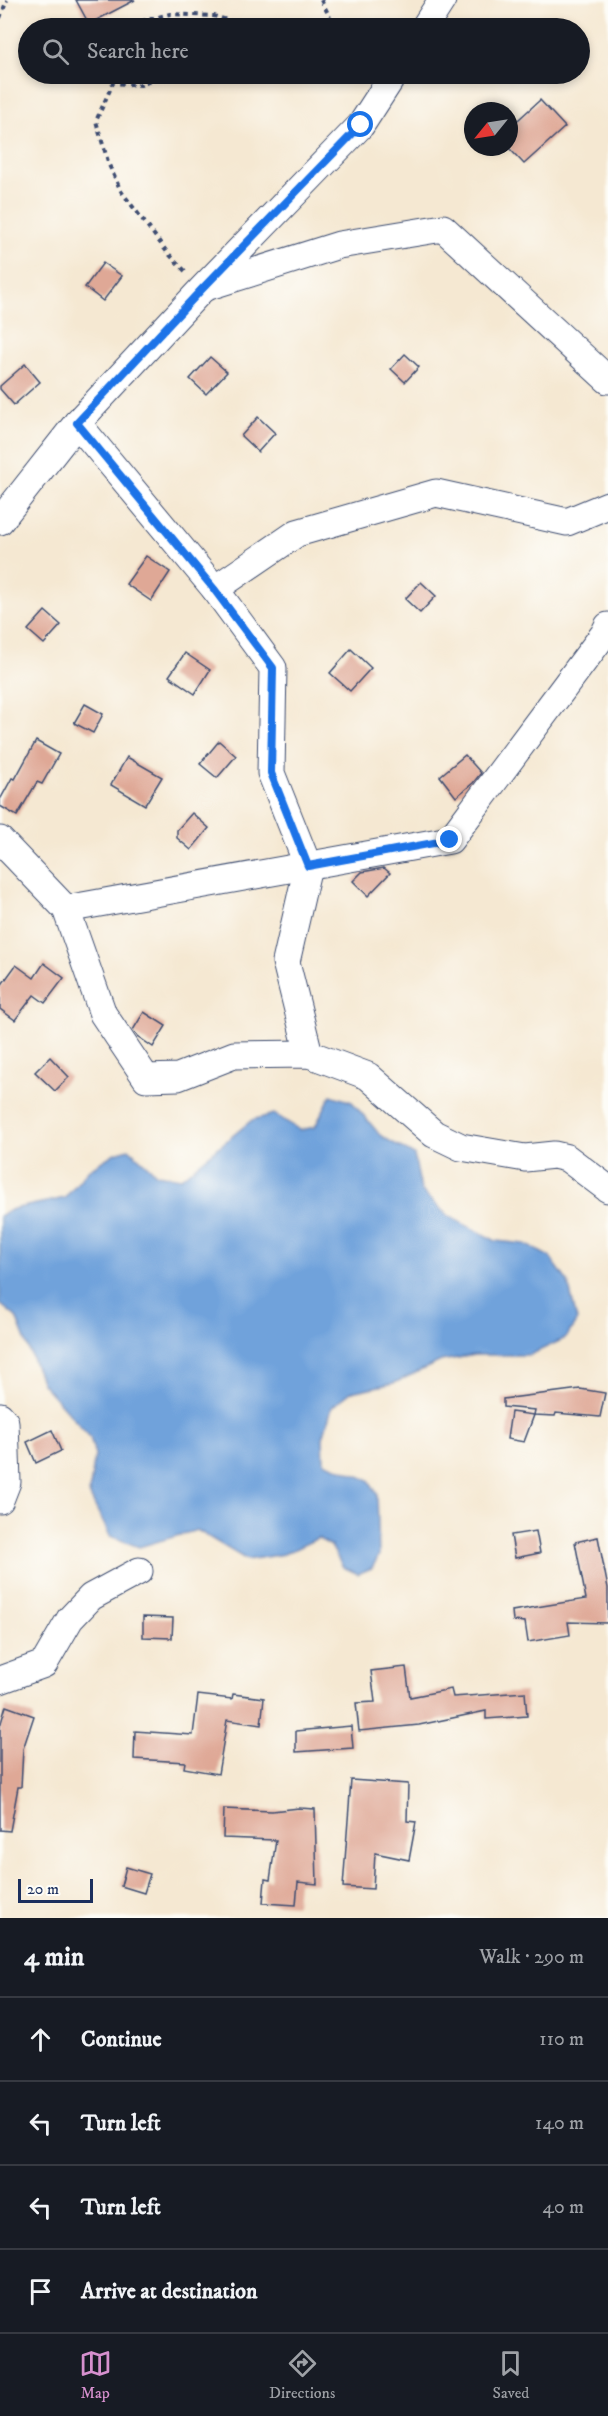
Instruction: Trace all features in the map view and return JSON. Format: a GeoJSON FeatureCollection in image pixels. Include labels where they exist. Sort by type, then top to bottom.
{"type":"FeatureCollection","features":[{"type":"Feature","properties":{"kind":"street"},"geometry":{"type":"LineString","coordinates":[[430,18],[442,0]]}},
{"type":"Feature","properties":{"kind":"street"},"geometry":{"type":"LineString","coordinates":[[0,521],[77,423],[202,289],[361,125],[388,84]]}},
{"type":"Feature","properties":{"kind":"street"},"geometry":{"type":"LineString","coordinates":[[202,289],[339,244],[443,228],[608,380]]}},
{"type":"Feature","properties":{"kind":"street"},"geometry":{"type":"LineString","coordinates":[[77,423],[214,589],[273,668],[271,773],[308,866],[286,962],[309,1054]]}},
{"type":"Feature","properties":{"kind":"street"},"geometry":{"type":"LineString","coordinates":[[214,589],[297,533],[436,493],[567,522],[608,506]]}},
{"type":"Feature","properties":{"kind":"street"},"geometry":{"type":"LineString","coordinates":[[66,909],[450,840],[608,626]]}},
{"type":"Feature","properties":{"kind":"street"},"geometry":{"type":"LineString","coordinates":[[0,840],[66,909],[103,1014],[146,1078],[178,1077],[234,1055],[309,1054],[368,1076],[435,1134],[461,1147],[525,1158],[554,1155],[567,1158],[608,1189]]}},
{"type":"Feature","properties":{"kind":"street"},"geometry":{"type":"LineString","coordinates":[[0,1416],[5,1422],[7,1482],[0,1500]]}},
{"type":"Feature","properties":{"kind":"street"},"geometry":{"type":"LineString","coordinates":[[0,1680],[44,1664],[70,1619],[91,1597],[140,1571]]}},
{"type":"Feature","properties":{"kind":"path"},"geometry":{"type":"LineString","coordinates":[[0,18],[7,0]]}},
{"type":"Feature","properties":{"kind":"path"},"geometry":{"type":"LineString","coordinates":[[321,0],[330,18]]}},
{"type":"Feature","properties":{"kind":"path"},"geometry":{"type":"LineString","coordinates":[[155,18],[171,14],[220,18]]}},
{"type":"Feature","properties":{"kind":"path"},"geometry":{"type":"LineString","coordinates":[[113,84],[96,121],[121,191],[167,252],[202,289]]}},
{"type":"Feature","properties":{"kind":"path"},"geometry":{"type":"LineString","coordinates":[[127,84],[143,84]]}},
{"type":"Feature","properties":{"kind":"water"},"geometry":{"type":"Polygon","coordinates":[[[331,1095],[352,1102],[381,1136],[414,1155],[421,1190],[448,1216],[496,1241],[525,1244],[550,1257],[568,1282],[577,1320],[566,1338],[530,1355],[475,1355],[441,1361],[394,1383],[351,1392],[332,1407],[323,1438],[324,1462],[369,1480],[377,1494],[379,1555],[372,1568],[358,1574],[343,1567],[331,1546],[318,1538],[284,1554],[247,1560],[197,1530],[139,1547],[110,1536],[89,1494],[95,1455],[90,1437],[42,1383],[16,1317],[0,1304],[0,1216],[13,1209],[65,1198],[88,1170],[115,1153],[129,1149],[157,1174],[181,1178],[252,1120],[274,1114],[300,1130],[315,1127],[331,1095]]]}},
{"type":"Feature","properties":{"kind":"building"},"geometry":{"type":"Polygon","coordinates":[[[76,0],[135,0],[100,18],[86,18],[76,0]]]}},
{"type":"Feature","properties":{"kind":"building"},"geometry":{"type":"Polygon","coordinates":[[[540,100],[565,127],[524,164],[516,156],[518,120],[540,100]]]}},
{"type":"Feature","properties":{"kind":"building"},"geometry":{"type":"Polygon","coordinates":[[[103,263],[122,276],[103,301],[85,287],[103,263]]]}},
{"type":"Feature","properties":{"kind":"building"},"geometry":{"type":"Polygon","coordinates":[[[405,354],[419,367],[405,382],[391,369],[405,354]]]}},
{"type":"Feature","properties":{"kind":"building"},"geometry":{"type":"Polygon","coordinates":[[[210,357],[227,372],[206,394],[190,379],[210,357]]]}},
{"type":"Feature","properties":{"kind":"building"},"geometry":{"type":"Polygon","coordinates":[[[25,364],[40,382],[14,405],[0,386],[25,364]]]}},
{"type":"Feature","properties":{"kind":"building"},"geometry":{"type":"Polygon","coordinates":[[[258,417],[275,433],[258,452],[241,436],[258,417]]]}},
{"type":"Feature","properties":{"kind":"building"},"geometry":{"type":"Polygon","coordinates":[[[146,556],[170,572],[151,601],[126,584],[146,556]]]}},
{"type":"Feature","properties":{"kind":"building"},"geometry":{"type":"Polygon","coordinates":[[[421,582],[436,596],[420,613],[405,599],[421,582]]]}},
{"type":"Feature","properties":{"kind":"building"},"geometry":{"type":"Polygon","coordinates":[[[45,611],[61,625],[44,644],[28,630],[45,611]]]}},
{"type":"Feature","properties":{"kind":"building"},"geometry":{"type":"Polygon","coordinates":[[[351,649],[371,668],[350,691],[330,673],[351,649]]]}},
{"type":"Feature","properties":{"kind":"building"},"geometry":{"type":"Polygon","coordinates":[[[185,653],[210,670],[195,694],[169,676],[185,653]]]}},
{"type":"Feature","properties":{"kind":"building"},"geometry":{"type":"Polygon","coordinates":[[[85,704],[103,714],[93,733],[74,723],[85,704]]]}},
{"type":"Feature","properties":{"kind":"building"},"geometry":{"type":"Polygon","coordinates":[[[36,741],[59,754],[42,784],[37,782],[17,816],[0,806],[0,800],[12,778],[15,779],[36,741]]]}},
{"type":"Feature","properties":{"kind":"building"},"geometry":{"type":"Polygon","coordinates":[[[219,741],[236,756],[217,778],[200,764],[219,741]]]}},
{"type":"Feature","properties":{"kind":"building"},"geometry":{"type":"Polygon","coordinates":[[[465,755],[481,773],[456,797],[440,776],[465,755]]]}},
{"type":"Feature","properties":{"kind":"building"},"geometry":{"type":"Polygon","coordinates":[[[127,757],[162,777],[145,805],[111,785],[127,757]]]}},
{"type":"Feature","properties":{"kind":"building"},"geometry":{"type":"Polygon","coordinates":[[[192,813],[209,828],[191,850],[177,838],[177,830],[192,813]]]}},
{"type":"Feature","properties":{"kind":"building"},"geometry":{"type":"Polygon","coordinates":[[[384,868],[390,873],[368,896],[353,881],[362,872],[384,868]]]}},
{"type":"Feature","properties":{"kind":"building"},"geometry":{"type":"Polygon","coordinates":[[[44,963],[64,978],[45,1003],[34,995],[15,1020],[0,1009],[0,987],[16,965],[34,978],[44,963]]]}},
{"type":"Feature","properties":{"kind":"building"},"geometry":{"type":"Polygon","coordinates":[[[144,1012],[166,1026],[153,1047],[137,1036],[133,1030],[144,1012]]]}},
{"type":"Feature","properties":{"kind":"building"},"geometry":{"type":"Polygon","coordinates":[[[50,1057],[69,1077],[55,1091],[35,1072],[50,1057]]]}},
{"type":"Feature","properties":{"kind":"building"},"geometry":{"type":"Polygon","coordinates":[[[580,1389],[605,1393],[600,1417],[556,1413],[555,1416],[534,1415],[535,1410],[503,1407],[503,1399],[580,1389]]]}},
{"type":"Feature","properties":{"kind":"building"},"geometry":{"type":"Polygon","coordinates":[[[511,1412],[534,1415],[524,1442],[507,1439],[511,1412]]]}},
{"type":"Feature","properties":{"kind":"building"},"geometry":{"type":"Polygon","coordinates":[[[52,1430],[61,1451],[36,1463],[27,1442],[52,1430]]]}},
{"type":"Feature","properties":{"kind":"building"},"geometry":{"type":"Polygon","coordinates":[[[536,1531],[540,1553],[515,1558],[511,1535],[536,1531]]]}},
{"type":"Feature","properties":{"kind":"building"},"geometry":{"type":"Polygon","coordinates":[[[598,1537],[608,1588],[608,1623],[568,1622],[570,1635],[528,1642],[525,1622],[513,1621],[512,1611],[586,1599],[575,1542],[598,1537]]]}},
{"type":"Feature","properties":{"kind":"building"},"geometry":{"type":"Polygon","coordinates":[[[143,1617],[173,1618],[172,1638],[143,1637],[143,1617]]]}},
{"type":"Feature","properties":{"kind":"building"},"geometry":{"type":"Polygon","coordinates":[[[406,1667],[410,1697],[451,1689],[453,1697],[525,1692],[527,1716],[486,1719],[486,1711],[419,1725],[359,1731],[356,1703],[375,1702],[371,1671],[406,1667]]]}},
{"type":"Feature","properties":{"kind":"building"},"geometry":{"type":"Polygon","coordinates":[[[233,1694],[264,1698],[261,1725],[227,1720],[218,1774],[184,1768],[185,1762],[134,1759],[135,1731],[193,1735],[198,1695],[232,1699],[233,1694]]]}},
{"type":"Feature","properties":{"kind":"building"},"geometry":{"type":"Polygon","coordinates":[[[6,1706],[34,1716],[23,1749],[21,1787],[18,1787],[10,1831],[0,1830],[0,1726],[6,1706]]]}},
{"type":"Feature","properties":{"kind":"building"},"geometry":{"type":"Polygon","coordinates":[[[351,1726],[353,1748],[296,1752],[296,1731],[351,1726]]]}},
{"type":"Feature","properties":{"kind":"building"},"geometry":{"type":"Polygon","coordinates":[[[351,1780],[408,1784],[407,1821],[416,1822],[409,1860],[375,1853],[373,1889],[343,1887],[351,1780]]]}},
{"type":"Feature","properties":{"kind":"building"},"geometry":{"type":"Polygon","coordinates":[[[224,1809],[272,1811],[315,1809],[317,1884],[298,1882],[296,1905],[263,1903],[265,1879],[270,1880],[276,1840],[223,1838],[224,1809]]]}},
{"type":"Feature","properties":{"kind":"building"},"geometry":{"type":"Polygon","coordinates":[[[126,1867],[150,1874],[144,1893],[121,1886],[126,1867]]]}},
{"type":"Feature","properties":{"kind":"route"},"geometry":{"type":"LineString","coordinates":[[361,125],[202,289],[77,423],[214,589],[273,668],[271,773],[308,866],[450,840]]}}]}
